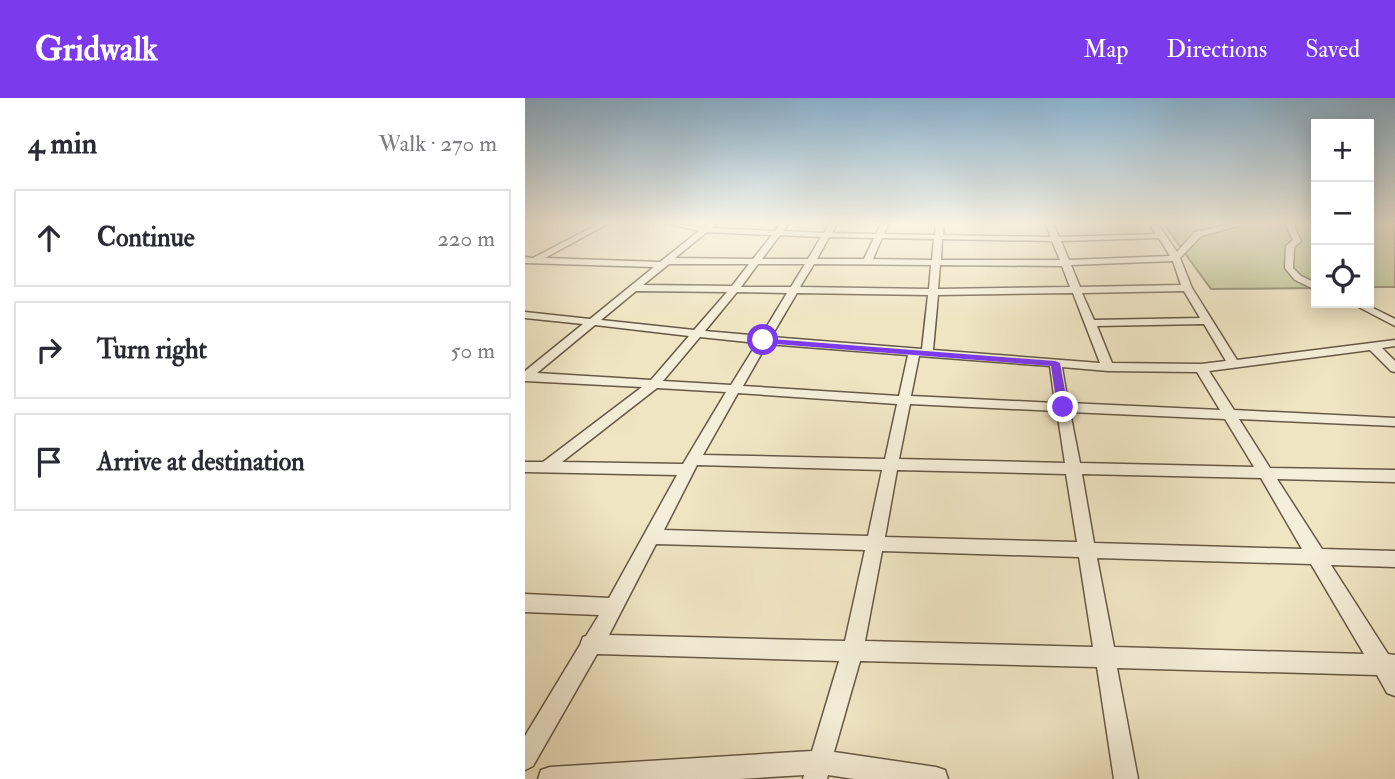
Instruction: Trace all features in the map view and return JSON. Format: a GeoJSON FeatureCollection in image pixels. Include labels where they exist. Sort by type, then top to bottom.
{"type":"FeatureCollection","features":[{"type":"Feature","properties":{"kind":"street"},"geometry":{"type":"LineString","coordinates":[[526,376],[675,255]]}},
{"type":"Feature","properties":{"kind":"street"},"geometry":{"type":"LineString","coordinates":[[545,468],[653,386],[761,255]]}},
{"type":"Feature","properties":{"kind":"street"},"geometry":{"type":"LineString","coordinates":[[527,752],[614,607],[690,465],[814,255]]}},
{"type":"Feature","properties":{"kind":"street"},"geometry":{"type":"LineString","coordinates":[[867,263],[871,255]]}},
{"type":"Feature","properties":{"kind":"street"},"geometry":{"type":"LineString","coordinates":[[817,770],[853,649],[905,400],[921,354],[934,292],[938,255]]}},
{"type":"Feature","properties":{"kind":"street"},"geometry":{"type":"LineString","coordinates":[[1062,255],[1108,367]]}},
{"type":"Feature","properties":{"kind":"street"},"geometry":{"type":"LineString","coordinates":[[1174,255],[1187,288],[1234,364]]}},
{"type":"Feature","properties":{"kind":"street"},"geometry":{"type":"LineString","coordinates":[[528,262],[1065,263],[1176,258],[1179,255]]}},
{"type":"Feature","properties":{"kind":"street"},"geometry":{"type":"LineString","coordinates":[[1290,255],[1289,268],[1298,278],[1311,284]]}},
{"type":"Feature","properties":{"kind":"street"},"geometry":{"type":"LineString","coordinates":[[634,288],[934,292],[1187,288]]}},
{"type":"Feature","properties":{"kind":"street"},"geometry":{"type":"LineString","coordinates":[[1366,308],[1395,323]]}},
{"type":"Feature","properties":{"kind":"street"},"geometry":{"type":"LineString","coordinates":[[525,315],[763,340],[1108,367],[1201,368],[1395,343]]}},
{"type":"Feature","properties":{"kind":"street"},"geometry":{"type":"LineString","coordinates":[[1090,323],[1208,321]]}},
{"type":"Feature","properties":{"kind":"street"},"geometry":{"type":"LineString","coordinates":[[1373,346],[1395,368]]}},
{"type":"Feature","properties":{"kind":"street"},"geometry":{"type":"LineString","coordinates":[[1055,363],[1126,779]]}},
{"type":"Feature","properties":{"kind":"street"},"geometry":{"type":"LineString","coordinates":[[1201,368],[1316,557],[1389,665],[1395,685]]}},
{"type":"Feature","properties":{"kind":"street"},"geometry":{"type":"LineString","coordinates":[[526,376],[905,400],[1395,422]]}},
{"type":"Feature","properties":{"kind":"street"},"geometry":{"type":"LineString","coordinates":[[525,467],[891,465],[1074,471],[1264,471],[1395,476]]}},
{"type":"Feature","properties":{"kind":"street"},"geometry":{"type":"LineString","coordinates":[[651,537],[1395,559]]}},
{"type":"Feature","properties":{"kind":"street"},"geometry":{"type":"LineString","coordinates":[[525,603],[614,607]]}},
{"type":"Feature","properties":{"kind":"street"},"geometry":{"type":"LineString","coordinates":[[590,644],[1389,665]]}},
{"type":"Feature","properties":{"kind":"street"},"geometry":{"type":"LineString","coordinates":[[549,779],[817,770],[936,779]]}},
{"type":"Feature","properties":{"kind":"green space"},"geometry":{"type":"Polygon","coordinates":[[[1186,255],[1311,255],[1311,288],[1211,289],[1186,255]]]}},
{"type":"Feature","properties":{"kind":"green space"},"geometry":{"type":"Polygon","coordinates":[[[1374,255],[1395,255],[1395,287],[1374,287],[1374,255]]]}},
{"type":"Feature","properties":{"kind":"route"},"geometry":{"type":"LineString","coordinates":[[763,340],[1055,363],[1063,407]]}}]}
